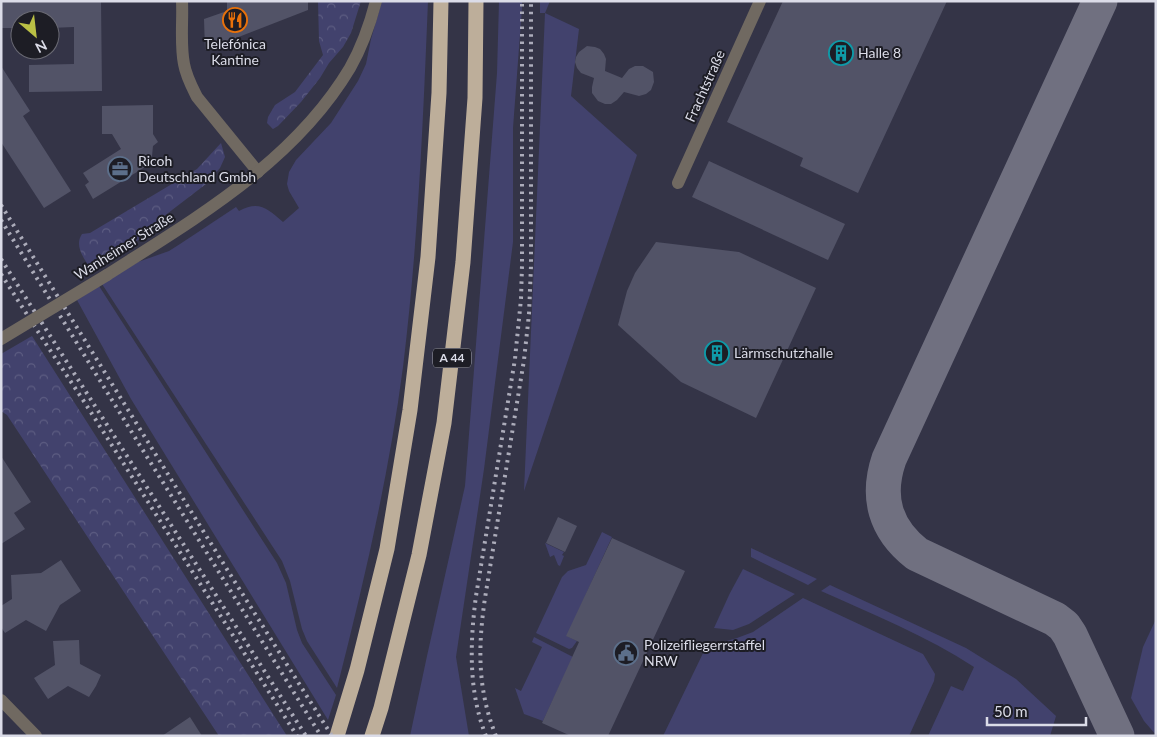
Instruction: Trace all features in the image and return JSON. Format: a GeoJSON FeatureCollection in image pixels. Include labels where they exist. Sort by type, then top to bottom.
{"type":"FeatureCollection","features":[{"type":"Feature","properties":{"kind":"highway","name":"A 44"},"geometry":{"type":"LineString","coordinates":[[337,736],[357,670],[387,549],[410,410],[428,257],[439,93],[441,1]]}},
{"type":"Feature","properties":{"kind":"highway","name":"A 44"},"geometry":{"type":"LineString","coordinates":[[372,736],[381,708],[420,555],[444,423],[464,262],[475,98],[476,1]]}},
{"type":"Feature","properties":{"kind":"street"},"geometry":{"type":"LineString","coordinates":[[182,1],[184,66],[192,86],[197,97],[215,121],[258,172]]}},
{"type":"Feature","properties":{"kind":"street","name":"Wanheimer Straße"},"geometry":{"type":"LineString","coordinates":[[1,339],[197,218],[258,172],[288,146],[332,96],[350,67],[362,42],[376,1]]}},
{"type":"Feature","properties":{"kind":"street","name":"Frachtstraße"},"geometry":{"type":"LineString","coordinates":[[678,183],[760,1]]}},
{"type":"Feature","properties":{"kind":"street"},"geometry":{"type":"LineString","coordinates":[[1,700],[36,736]]}},
{"type":"Feature","properties":{"kind":"green space"},"geometry":{"type":"Polygon","coordinates":[[[318,1],[361,1],[351,33],[343,47],[301,102],[273,129],[267,123],[268,117],[275,105],[295,92],[323,55],[319,41],[318,1]]]}},
{"type":"Feature","properties":{"kind":"green space"},"geometry":{"type":"Polygon","coordinates":[[[382,1],[428,1],[413,276],[403,367],[391,448],[357,608],[337,688],[307,641],[302,629],[290,581],[282,561],[102,284],[138,262],[169,251],[236,207],[239,211],[252,206],[263,207],[283,222],[299,208],[287,184],[289,172],[296,160],[331,123],[358,81],[366,64],[382,1]]]}},
{"type":"Feature","properties":{"kind":"green space"},"geometry":{"type":"Polygon","coordinates":[[[499,1],[522,1],[513,128],[513,242],[484,469],[456,657],[469,736],[410,736],[465,486],[497,73],[499,1]]]}},
{"type":"Feature","properties":{"kind":"green space"},"geometry":{"type":"Polygon","coordinates":[[[540,1],[550,1],[545,13],[540,13],[540,1]]]}},
{"type":"Feature","properties":{"kind":"green space"},"geometry":{"type":"Polygon","coordinates":[[[545,13],[579,29],[571,96],[637,155],[524,491],[545,13]]]}},
{"type":"Feature","properties":{"kind":"green space"},"geometry":{"type":"Polygon","coordinates":[[[221,143],[225,157],[220,168],[206,184],[159,220],[140,239],[90,268],[79,247],[82,234],[90,233],[197,169],[221,143]]]}},
{"type":"Feature","properties":{"kind":"green space"},"geometry":{"type":"Polygon","coordinates":[[[99,286],[277,563],[286,583],[302,643],[336,695],[328,720],[131,399],[77,300],[99,286]]]}},
{"type":"Feature","properties":{"kind":"green space"},"geometry":{"type":"Polygon","coordinates":[[[32,336],[287,736],[219,736],[7,415],[1,411],[1,354],[32,336]]]}},
{"type":"Feature","properties":{"kind":"green space"},"geometry":{"type":"Polygon","coordinates":[[[602,532],[612,537],[567,636],[577,641],[569,649],[536,633],[562,577],[568,571],[586,565],[602,532]]]}},
{"type":"Feature","properties":{"kind":"green space"},"geometry":{"type":"Polygon","coordinates":[[[545,543],[564,552],[560,566],[554,555],[550,557],[545,543]]]}},
{"type":"Feature","properties":{"kind":"green space"},"geometry":{"type":"Polygon","coordinates":[[[751,548],[817,579],[808,585],[751,557],[751,548]]]}},
{"type":"Feature","properties":{"kind":"green space"},"geometry":{"type":"Polygon","coordinates":[[[743,569],[795,594],[749,624],[733,630],[714,628],[730,593],[743,569]]]}},
{"type":"Feature","properties":{"kind":"green space"},"geometry":{"type":"Polygon","coordinates":[[[830,585],[966,648],[1016,679],[1056,716],[1050,736],[928,736],[951,686],[963,691],[974,667],[918,635],[821,591],[830,585]]]}},
{"type":"Feature","properties":{"kind":"green space"},"geometry":{"type":"Polygon","coordinates":[[[803,598],[923,654],[935,674],[934,681],[909,736],[663,736],[706,647],[753,632],[803,598]]]}},
{"type":"Feature","properties":{"kind":"green space"},"geometry":{"type":"Polygon","coordinates":[[[1156,619],[1156,735],[1144,721],[1131,698],[1143,647],[1156,619]]]}},
{"type":"Feature","properties":{"kind":"green space"},"geometry":{"type":"Polygon","coordinates":[[[534,637],[573,657],[543,721],[524,714],[515,688],[521,691],[542,647],[532,642],[534,637]]]}},
{"type":"Feature","properties":{"kind":"building"},"geometry":{"type":"Polygon","coordinates":[[[1,1],[101,1],[102,91],[29,92],[29,65],[74,64],[74,27],[60,28],[60,10],[10,10],[10,28],[1,28],[1,1]]]}},
{"type":"Feature","properties":{"kind":"building"},"geometry":{"type":"Polygon","coordinates":[[[227,1],[308,1],[308,10],[205,50],[204,19],[227,11],[227,1]]]}},
{"type":"Feature","properties":{"kind":"building","name":"Halle 8"},"geometry":{"type":"Polygon","coordinates":[[[783,1],[947,1],[858,193],[800,166],[803,158],[727,122],[783,1]]]}},
{"type":"Feature","properties":{"kind":"building"},"geometry":{"type":"Polygon","coordinates":[[[587,46],[600,49],[606,59],[605,71],[622,78],[629,69],[635,66],[643,66],[653,72],[654,82],[651,90],[639,96],[624,92],[611,104],[598,101],[592,93],[594,78],[581,73],[575,62],[579,52],[587,46]]]}},
{"type":"Feature","properties":{"kind":"building"},"geometry":{"type":"Polygon","coordinates":[[[1,66],[30,111],[23,116],[71,191],[44,208],[1,142],[1,66]]]}},
{"type":"Feature","properties":{"kind":"building"},"geometry":{"type":"Polygon","coordinates":[[[153,105],[153,134],[158,142],[153,146],[149,163],[93,199],[85,185],[89,182],[83,173],[121,149],[112,134],[102,134],[102,106],[153,105]]]}},
{"type":"Feature","properties":{"kind":"building"},"geometry":{"type":"Polygon","coordinates":[[[709,161],[845,224],[828,260],[692,197],[709,161]]]}},
{"type":"Feature","properties":{"kind":"building","name":"Lärmschutzhalle"},"geometry":{"type":"Polygon","coordinates":[[[656,242],[739,252],[816,288],[756,418],[681,382],[618,325],[627,291],[635,273],[656,242]]]}},
{"type":"Feature","properties":{"kind":"building"},"geometry":{"type":"Polygon","coordinates":[[[1,456],[31,502],[14,513],[25,529],[1,544],[1,456]]]}},
{"type":"Feature","properties":{"kind":"building"},"geometry":{"type":"Polygon","coordinates":[[[558,517],[577,526],[565,552],[546,543],[558,517]]]}},
{"type":"Feature","properties":{"kind":"building"},"geometry":{"type":"Polygon","coordinates":[[[612,538],[685,571],[608,736],[571,736],[542,723],[579,642],[566,636],[612,538]]]}},
{"type":"Feature","properties":{"kind":"building"},"geometry":{"type":"Polygon","coordinates":[[[61,560],[81,591],[60,605],[46,631],[26,620],[5,633],[1,627],[1,606],[12,599],[11,575],[41,573],[61,560]]]}},
{"type":"Feature","properties":{"kind":"building"},"geometry":{"type":"Polygon","coordinates":[[[79,640],[80,664],[101,675],[96,686],[89,697],[68,686],[48,699],[34,678],[55,665],[53,641],[79,640]]]}},
{"type":"Feature","properties":{"kind":"building"},"geometry":{"type":"Polygon","coordinates":[[[190,717],[202,736],[162,736],[190,717]]]}},
{"type":"Feature","properties":{"kind":"taxiway"},"geometry":{"type":"LineString","coordinates":[[1100,1],[889,459],[883,486],[886,511],[891,523],[897,534],[917,554],[1055,619],[1064,626],[1117,736]]}},
{"type":"Feature","properties":{"kind":"railway"},"geometry":{"type":"LineString","coordinates":[[486,736],[480,719],[473,684],[472,631],[476,596],[515,359],[521,299],[522,1]]}},
{"type":"Feature","properties":{"kind":"railway"},"geometry":{"type":"LineString","coordinates":[[496,736],[485,701],[480,650],[485,598],[524,360],[529,314],[531,266],[531,1]]}},
{"type":"Feature","properties":{"kind":"railway"},"geometry":{"type":"LineString","coordinates":[[1,205],[332,736]]}},
{"type":"Feature","properties":{"kind":"railway"},"geometry":{"type":"LineString","coordinates":[[1,220],[321,736]]}},
{"type":"Feature","properties":{"kind":"railway"},"geometry":{"type":"LineString","coordinates":[[1,259],[306,736]]}},
{"type":"Feature","properties":{"kind":"railway"},"geometry":{"type":"LineString","coordinates":[[1,274],[297,736]]}},
{"type":"Feature","properties":{"kind":"place","name":"Telefónica Kantine"},"geometry":{"type":"Point","coordinates":[235,20]}},
{"type":"Feature","properties":{"kind":"place","name":"Halle 8"},"geometry":{"type":"Point","coordinates":[841,53]}},
{"type":"Feature","properties":{"kind":"place","name":"Ricoh Deutschland Gmbh"},"geometry":{"type":"Point","coordinates":[120,169]}},
{"type":"Feature","properties":{"kind":"place","name":"Lärmschutzhalle"},"geometry":{"type":"Point","coordinates":[717,353]}},
{"type":"Feature","properties":{"kind":"place","name":"Polizeifliegerrstaffel NRW"},"geometry":{"type":"Point","coordinates":[626,653]}}]}
